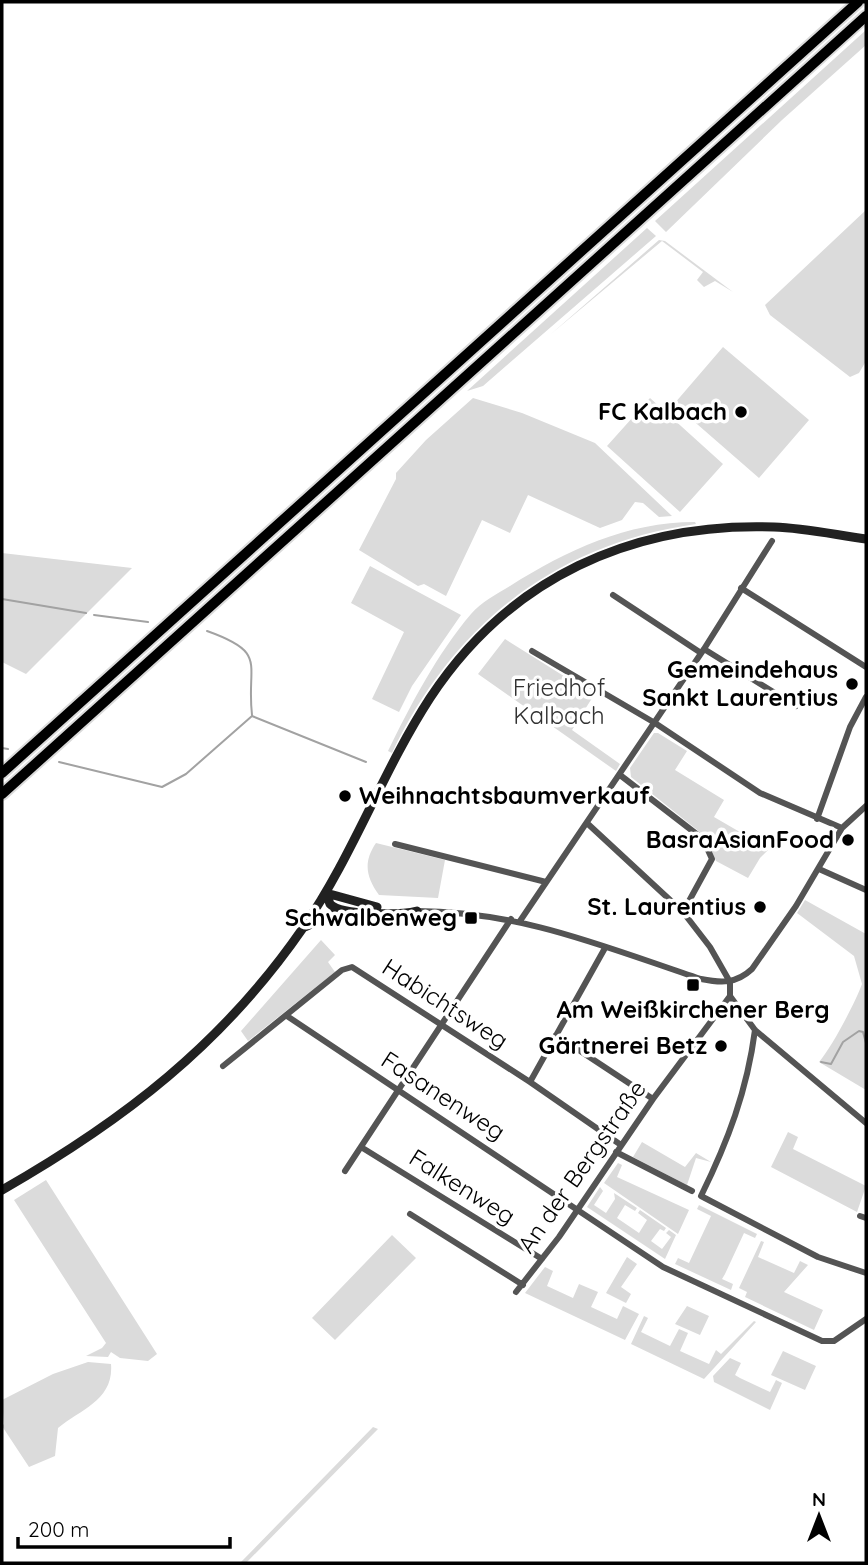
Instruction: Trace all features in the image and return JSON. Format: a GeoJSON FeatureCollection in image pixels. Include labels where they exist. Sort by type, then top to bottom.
{"type":"FeatureCollection","features":[{"type":"Feature","properties":{"kind":"highway"},"geometry":{"type":"LineString","coordinates":[[2,773],[858,2]]}},
{"type":"Feature","properties":{"kind":"highway"},"geometry":{"type":"LineString","coordinates":[[2,794],[866,16]]}},
{"type":"Feature","properties":{"kind":"main road"},"geometry":{"type":"LineString","coordinates":[[2,1190],[92,1136],[181,1069],[229,1020],[304,927],[326,893],[429,700],[464,652],[513,605],[567,570],[625,545],[674,532],[724,527],[774,527],[866,539]]}},
{"type":"Feature","properties":{"kind":"main road"},"geometry":{"type":"LineString","coordinates":[[335,876],[343,899]]}},
{"type":"Feature","properties":{"kind":"main road"},"geometry":{"type":"LineString","coordinates":[[326,893],[366,906],[417,911]]}},
{"type":"Feature","properties":{"kind":"main road"},"geometry":{"type":"LineString","coordinates":[[326,893],[330,904],[341,910],[406,914],[417,911]]}},
{"type":"Feature","properties":{"kind":"main road"},"geometry":{"type":"LineString","coordinates":[[304,927],[341,910]]}},
{"type":"Feature","properties":{"kind":"street"},"geometry":{"type":"LineString","coordinates":[[520,921],[655,723],[772,541]]}},
{"type":"Feature","properties":{"kind":"street"},"geometry":{"type":"LineString","coordinates":[[741,588],[866,667]]}},
{"type":"Feature","properties":{"kind":"street"},"geometry":{"type":"LineString","coordinates":[[613,595],[796,706]]}},
{"type":"Feature","properties":{"kind":"street"},"geometry":{"type":"LineString","coordinates":[[532,651],[655,723],[760,793],[842,828]]}},
{"type":"Feature","properties":{"kind":"street"},"geometry":{"type":"LineString","coordinates":[[817,819],[850,727],[866,697]]}},
{"type":"Feature","properties":{"kind":"street"},"geometry":{"type":"LineString","coordinates":[[620,775],[704,839],[712,859],[683,912]]}},
{"type":"Feature","properties":{"kind":"street"},"geometry":{"type":"LineString","coordinates":[[417,911],[471,913],[520,921],[567,933],[701,979],[730,982],[742,978],[752,970],[819,869],[842,828],[866,806]]}},
{"type":"Feature","properties":{"kind":"street"},"geometry":{"type":"LineString","coordinates":[[588,824],[683,912],[710,947],[730,982],[730,996],[755,1030],[866,1123]]}},
{"type":"Feature","properties":{"kind":"street"},"geometry":{"type":"LineString","coordinates":[[395,844],[546,882]]}},
{"type":"Feature","properties":{"kind":"street"},"geometry":{"type":"LineString","coordinates":[[819,869],[866,890]]}},
{"type":"Feature","properties":{"kind":"street"},"geometry":{"type":"LineString","coordinates":[[345,1171],[511,919]]}},
{"type":"Feature","properties":{"kind":"street"},"geometry":{"type":"LineString","coordinates":[[530,1082],[605,948]]}},
{"type":"Feature","properties":{"kind":"street","name":"Habichtsweg"},"geometry":{"type":"LineString","coordinates":[[287,1016],[342,970],[352,967],[530,1082],[618,1149],[692,1191]]}},
{"type":"Feature","properties":{"kind":"street","name":"An der Bergstraße"},"geometry":{"type":"LineString","coordinates":[[516,1292],[730,996]]}},
{"type":"Feature","properties":{"kind":"street"},"geometry":{"type":"LineString","coordinates":[[223,1066],[287,1016]]}},
{"type":"Feature","properties":{"kind":"street","name":"Fasanenweg"},"geometry":{"type":"LineString","coordinates":[[287,1016],[663,1266],[822,1341],[834,1341],[866,1320]]}},
{"type":"Feature","properties":{"kind":"street"},"geometry":{"type":"LineString","coordinates":[[755,1030],[743,1097],[724,1148],[701,1196],[818,1257],[866,1273]]}},
{"type":"Feature","properties":{"kind":"street"},"geometry":{"type":"LineString","coordinates":[[556,1035],[653,1099]]}},
{"type":"Feature","properties":{"kind":"street","name":"Falkenweg"},"geometry":{"type":"LineString","coordinates":[[361,1147],[542,1259]]}},
{"type":"Feature","properties":{"kind":"street"},"geometry":{"type":"LineString","coordinates":[[410,1214],[523,1285]]}},
{"type":"Feature","properties":{"kind":"green space"},"geometry":{"type":"Polygon","coordinates":[[[866,30],[866,45],[782,120],[666,232],[655,221],[866,30]]]}},
{"type":"Feature","properties":{"kind":"green space"},"geometry":{"type":"Polygon","coordinates":[[[866,210],[866,361],[859,373],[850,377],[770,315],[765,305],[866,210]]]}},
{"type":"Feature","properties":{"kind":"green space"},"geometry":{"type":"Polygon","coordinates":[[[647,228],[656,236],[483,386],[467,391],[647,228]]]}},
{"type":"Feature","properties":{"kind":"green space"},"geometry":{"type":"Polygon","coordinates":[[[659,240],[665,241],[733,292],[715,281],[704,287],[697,280],[703,272],[662,241],[551,334],[659,240]]]}},
{"type":"Feature","properties":{"kind":"green space","name":"FC Kalbach"},"geometry":{"type":"Polygon","coordinates":[[[723,347],[809,420],[759,478],[674,404],[723,347]]]}},
{"type":"Feature","properties":{"kind":"green space"},"geometry":{"type":"Polygon","coordinates":[[[473,398],[522,413],[595,443],[672,516],[659,517],[643,503],[635,502],[622,520],[600,528],[528,495],[510,533],[482,520],[446,596],[424,584],[418,586],[359,550],[396,479],[396,473],[426,440],[473,398]]]}},
{"type":"Feature","properties":{"kind":"green space","name":"FC Kalbach"},"geometry":{"type":"Polygon","coordinates":[[[650,398],[723,464],[680,512],[607,446],[650,398]]]}},
{"type":"Feature","properties":{"kind":"green space"},"geometry":{"type":"Polygon","coordinates":[[[696,524],[645,534],[598,550],[554,571],[514,598],[478,630],[445,666],[417,707],[392,753],[388,751],[436,663],[459,629],[484,602],[553,561],[598,540],[645,527],[696,524]]]}},
{"type":"Feature","properties":{"kind":"green space"},"geometry":{"type":"Polygon","coordinates":[[[2,553],[132,568],[26,674],[2,662],[2,553]]]}},
{"type":"Feature","properties":{"kind":"green space"},"geometry":{"type":"Polygon","coordinates":[[[370,566],[461,615],[412,686],[399,712],[372,699],[404,632],[351,603],[370,566]]]}},
{"type":"Feature","properties":{"kind":"green space","name":"Friedhof Kalbach"},"geometry":{"type":"Polygon","coordinates":[[[505,639],[594,695],[572,730],[620,764],[616,771],[478,674],[505,639]]]}},
{"type":"Feature","properties":{"kind":"green space","name":"Friedhof Kalbach"},"geometry":{"type":"Polygon","coordinates":[[[654,733],[687,751],[675,770],[724,800],[714,817],[769,849],[748,878],[716,861],[706,837],[631,777],[630,768],[654,733]]]}},
{"type":"Feature","properties":{"kind":"green space"},"geometry":{"type":"Polygon","coordinates":[[[376,843],[445,860],[438,898],[379,895],[371,882],[368,869],[369,857],[376,843]]]}},
{"type":"Feature","properties":{"kind":"green space"},"geometry":{"type":"Polygon","coordinates":[[[805,900],[866,934],[866,1090],[819,1062],[843,1025],[862,984],[854,956],[797,913],[805,900]]]}},
{"type":"Feature","properties":{"kind":"green space"},"geometry":{"type":"Polygon","coordinates":[[[321,940],[335,955],[328,962],[335,972],[248,1041],[241,1031],[321,940]]]}},
{"type":"Feature","properties":{"kind":"green space"},"geometry":{"type":"Polygon","coordinates":[[[788,1132],[798,1137],[793,1149],[866,1186],[857,1212],[771,1167],[788,1132]]]}},
{"type":"Feature","properties":{"kind":"green space"},"geometry":{"type":"Polygon","coordinates":[[[642,1142],[685,1167],[696,1153],[711,1162],[696,1158],[687,1185],[633,1157],[642,1142]]]}},
{"type":"Feature","properties":{"kind":"green space"},"geometry":{"type":"Polygon","coordinates":[[[618,1163],[622,1165],[617,1177],[689,1210],[678,1234],[604,1183],[618,1163]]]}},
{"type":"Feature","properties":{"kind":"green space"},"geometry":{"type":"Polygon","coordinates":[[[46,1180],[157,1354],[148,1361],[120,1358],[111,1352],[108,1357],[86,1356],[106,1343],[14,1200],[46,1180]]]}},
{"type":"Feature","properties":{"kind":"green space"},"geometry":{"type":"Polygon","coordinates":[[[600,1187],[603,1191],[594,1205],[606,1213],[615,1199],[614,1193],[637,1208],[635,1211],[625,1205],[617,1218],[639,1233],[647,1220],[638,1213],[640,1210],[666,1228],[664,1231],[660,1229],[651,1241],[662,1249],[671,1237],[666,1233],[669,1230],[676,1235],[665,1259],[587,1207],[600,1187]]]}},
{"type":"Feature","properties":{"kind":"green space"},"geometry":{"type":"Polygon","coordinates":[[[699,1205],[757,1234],[755,1238],[744,1233],[722,1279],[733,1284],[731,1290],[675,1264],[678,1258],[689,1263],[711,1216],[697,1209],[699,1205]]]}},
{"type":"Feature","properties":{"kind":"green space"},"geometry":{"type":"Polygon","coordinates":[[[392,1235],[416,1258],[335,1340],[312,1318],[392,1235]]]}},
{"type":"Feature","properties":{"kind":"green space"},"geometry":{"type":"Polygon","coordinates":[[[761,1241],[764,1242],[758,1257],[794,1273],[800,1261],[808,1265],[784,1292],[823,1310],[814,1330],[745,1297],[747,1292],[739,1288],[761,1241]]]}},
{"type":"Feature","properties":{"kind":"green space"},"geometry":{"type":"Polygon","coordinates":[[[627,1257],[637,1264],[621,1287],[631,1294],[626,1303],[606,1293],[627,1257]]]}},
{"type":"Feature","properties":{"kind":"green space"},"geometry":{"type":"Polygon","coordinates":[[[545,1267],[553,1271],[547,1286],[573,1298],[579,1284],[598,1292],[591,1307],[617,1319],[623,1306],[639,1314],[625,1340],[525,1293],[545,1267]]]}},
{"type":"Feature","properties":{"kind":"green space"},"geometry":{"type":"Polygon","coordinates":[[[687,1306],[709,1316],[700,1335],[675,1324],[687,1306]]]}},
{"type":"Feature","properties":{"kind":"green space"},"geometry":{"type":"Polygon","coordinates":[[[644,1316],[648,1318],[641,1332],[670,1346],[679,1329],[688,1333],[680,1351],[709,1364],[716,1350],[721,1354],[756,1322],[704,1379],[631,1344],[644,1316]]]}},
{"type":"Feature","properties":{"kind":"green space"},"geometry":{"type":"Polygon","coordinates":[[[783,1351],[816,1366],[805,1390],[771,1375],[783,1351]]]}},
{"type":"Feature","properties":{"kind":"green space"},"geometry":{"type":"Polygon","coordinates":[[[730,1358],[741,1363],[735,1375],[740,1378],[770,1392],[776,1380],[782,1383],[770,1410],[714,1382],[713,1376],[730,1358]]]}},
{"type":"Feature","properties":{"kind":"green space"},"geometry":{"type":"Polygon","coordinates":[[[88,1362],[111,1364],[107,1387],[94,1402],[58,1428],[55,1456],[29,1467],[2,1426],[2,1400],[53,1374],[88,1362]]]}},
{"type":"Feature","properties":{"kind":"green space"},"geometry":{"type":"Polygon","coordinates":[[[373,1427],[378,1429],[246,1563],[240,1563],[373,1427]]]}},
{"type":"Feature","properties":{"kind":"waterway"},"geometry":{"type":"LineString","coordinates":[[2,599],[86,613]]}},
{"type":"Feature","properties":{"kind":"waterway"},"geometry":{"type":"LineString","coordinates":[[94,615],[148,622]]}},
{"type":"Feature","properties":{"kind":"waterway"},"geometry":{"type":"LineString","coordinates":[[207,631],[239,646],[247,654],[251,662],[252,715]]}},
{"type":"Feature","properties":{"kind":"waterway"},"geometry":{"type":"LineString","coordinates":[[59,762],[162,787],[186,774],[252,716],[366,762]]}},
{"type":"Feature","properties":{"kind":"waterway"},"geometry":{"type":"LineString","coordinates":[[2,748],[8,749]]}},
{"type":"Feature","properties":{"kind":"waterway"},"geometry":{"type":"LineString","coordinates":[[821,1062],[831,1064],[843,1042],[859,1031],[863,1032],[866,1043]]}},
{"type":"Feature","properties":{"kind":"place","name":"FC Kalbach"},"geometry":{"type":"Point","coordinates":[741,412]}},
{"type":"Feature","properties":{"kind":"place","name":"Gemeindehaus Sankt Laurentius"},"geometry":{"type":"Point","coordinates":[852,684]}},
{"type":"Feature","properties":{"kind":"place","name":"Weihnachtsbaumverkauf"},"geometry":{"type":"Point","coordinates":[345,796]}},
{"type":"Feature","properties":{"kind":"place","name":"BasraAsianFood"},"geometry":{"type":"Point","coordinates":[848,840]}},
{"type":"Feature","properties":{"kind":"place","name":"St. Laurentius"},"geometry":{"type":"Point","coordinates":[760,907]}},
{"type":"Feature","properties":{"kind":"place","name":"Schwalbenweg"},"geometry":{"type":"Point","coordinates":[471,918]}},
{"type":"Feature","properties":{"kind":"place","name":"Am Weißkirchener Berg"},"geometry":{"type":"Point","coordinates":[693,985]}},
{"type":"Feature","properties":{"kind":"place","name":"Gärtnerei Betz"},"geometry":{"type":"Point","coordinates":[721,1046]}}]}
